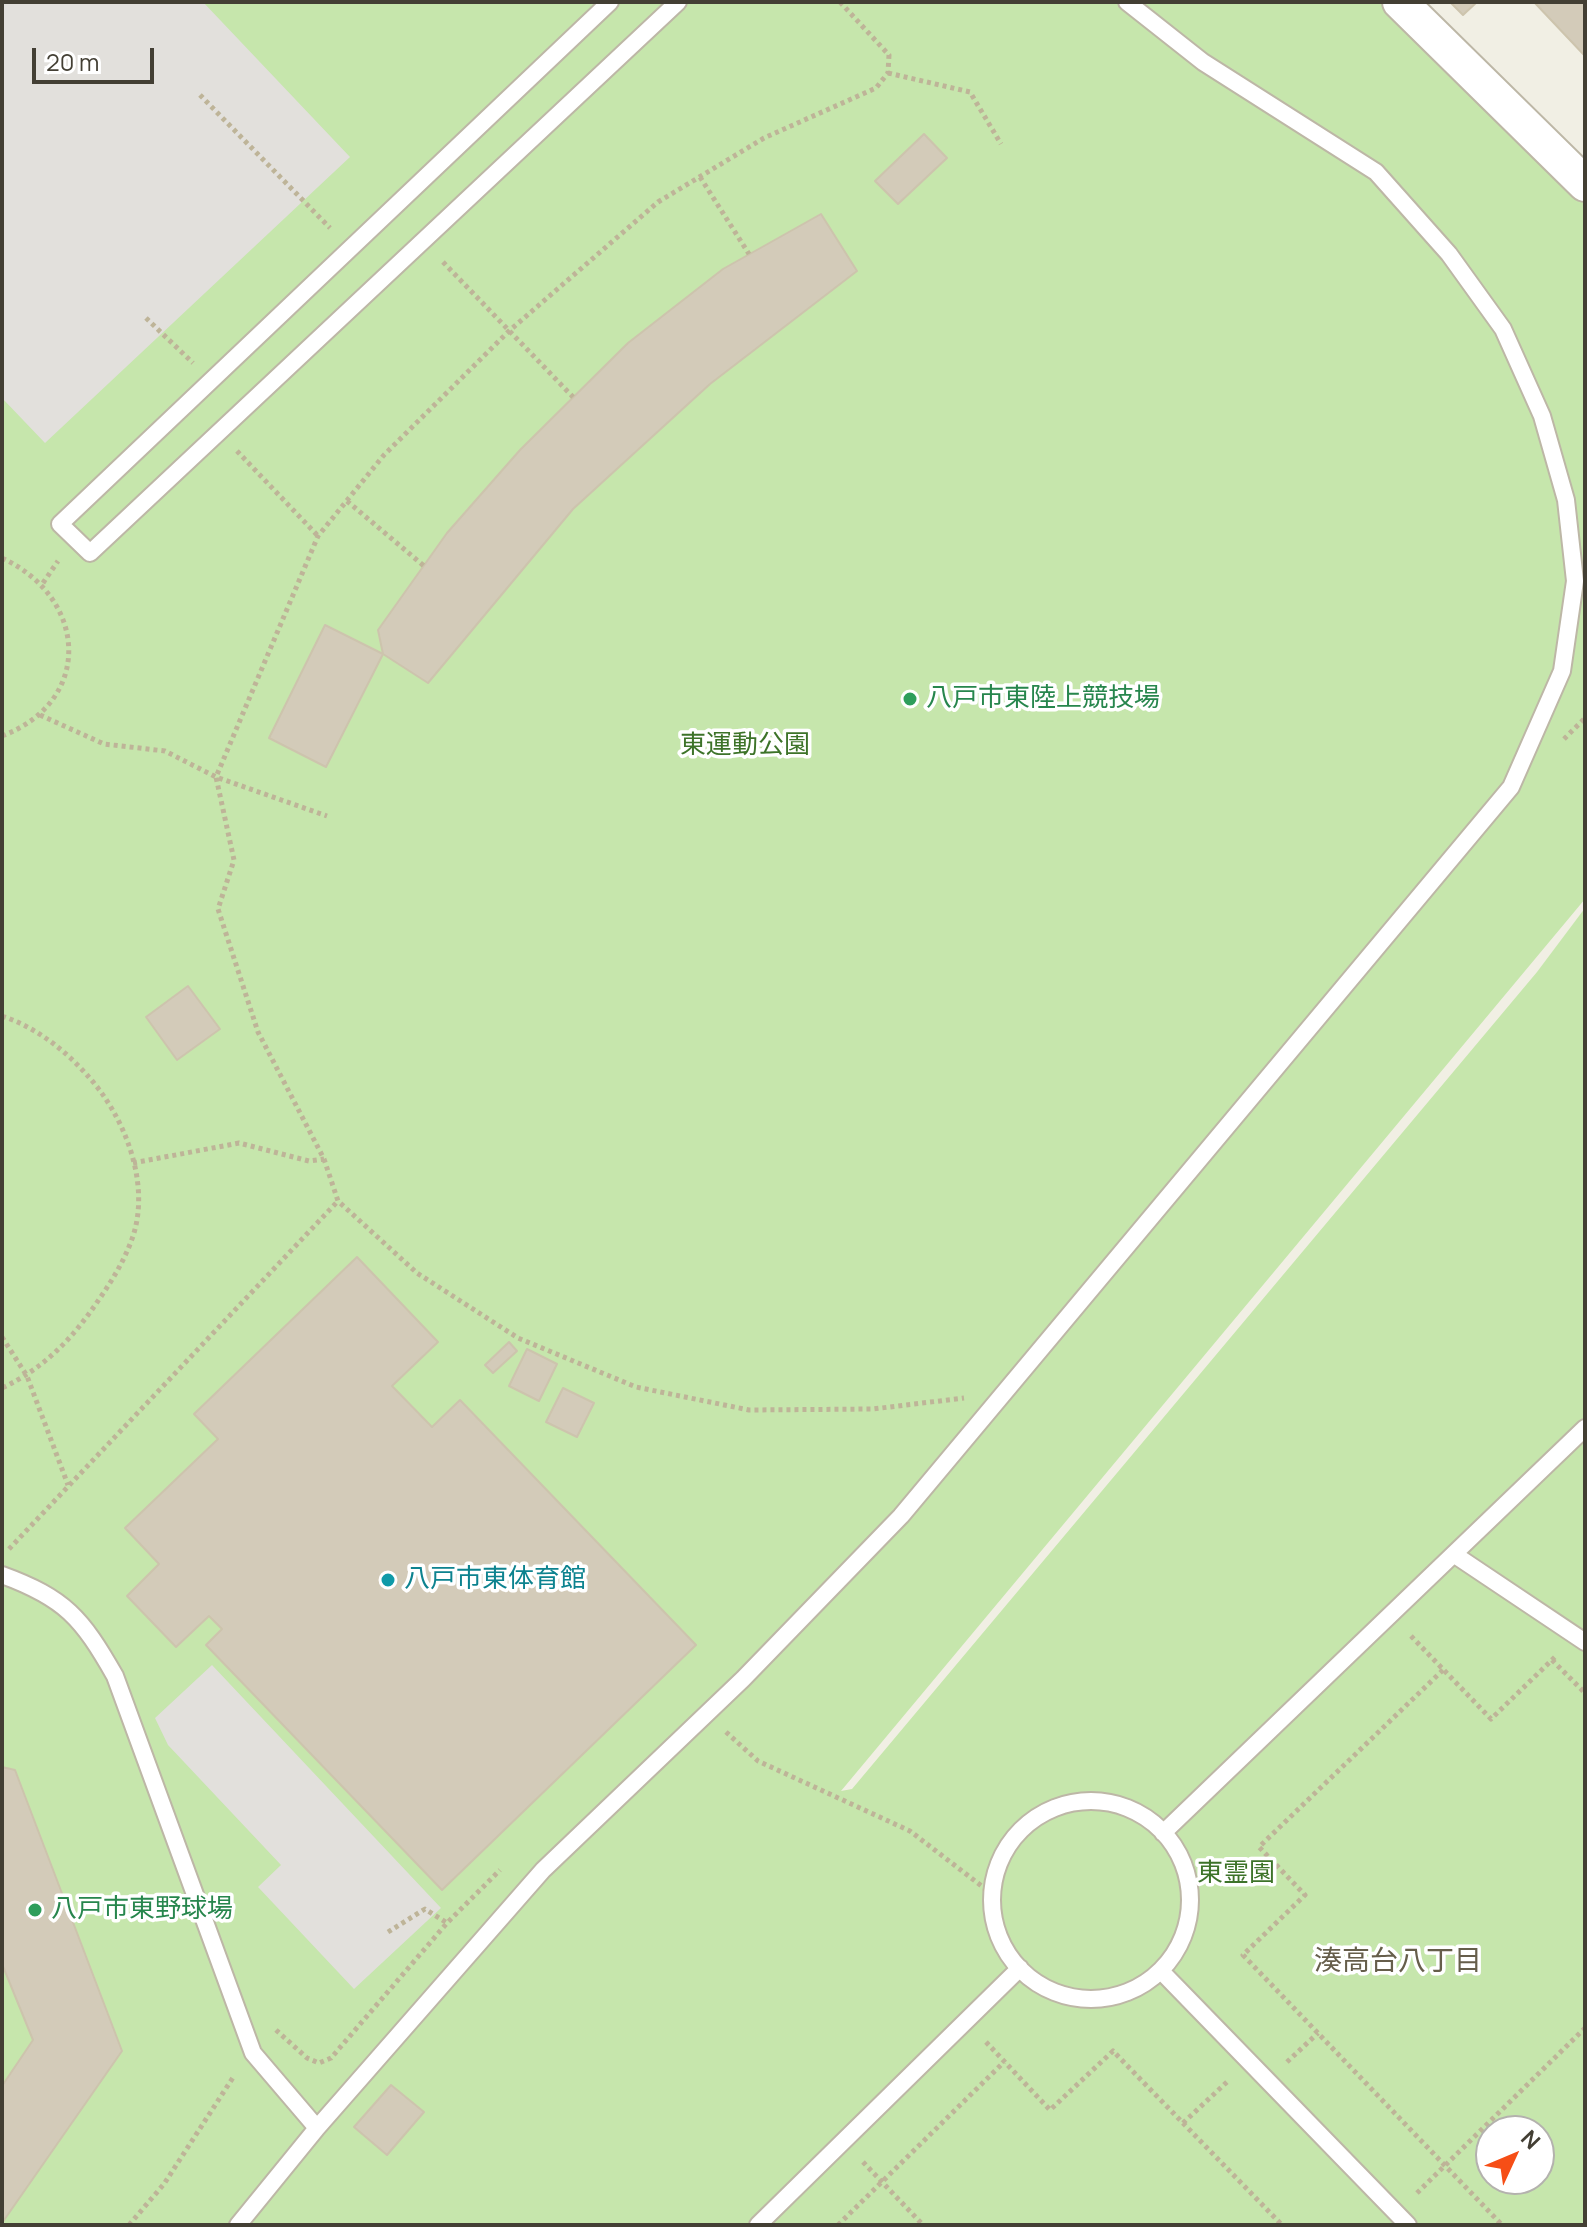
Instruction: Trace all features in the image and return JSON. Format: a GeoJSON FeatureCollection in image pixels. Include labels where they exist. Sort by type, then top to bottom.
{"type":"FeatureCollection","features":[{"type":"Feature","properties":{"kind":"street"},"geometry":{"type":"LineString","coordinates":[[1400,2],[1585,184]]}},
{"type":"Feature","properties":{"kind":"lane"},"geometry":{"type":"LineString","coordinates":[[610,2],[60,524],[90,553],[678,2]]}},
{"type":"Feature","properties":{"kind":"lane"},"geometry":{"type":"LineString","coordinates":[[238,2225],[317,2128],[543,1870],[743,1679],[901,1516],[1511,787],[1562,671],[1575,581],[1566,500],[1542,416],[1503,329],[1449,254],[1376,172],[1203,62],[1127,2]]}},
{"type":"Feature","properties":{"kind":"lane"},"geometry":{"type":"LineString","coordinates":[[1163,1833],[1585,1428]]}},
{"type":"Feature","properties":{"kind":"lane"},"geometry":{"type":"LineString","coordinates":[[1455,1555],[1581,1639]]}},
{"type":"Feature","properties":{"kind":"lane"},"geometry":{"type":"LineString","coordinates":[[2,1575],[44,1590],[89,1630],[115,1676],[253,2053],[317,2128]]}},
{"type":"Feature","properties":{"kind":"lane"},"geometry":{"type":"LineString","coordinates":[[1109,1803],[1132,1810],[1163,1833],[1182,1860],[1190,1907],[1181,1941],[1161,1971],[1121,1995],[1097,1999],[1073,1998],[1050,1991],[1020,1968],[1001,1941],[994,1918],[992,1894],[996,1871],[1014,1839],[1040,1815],[1062,1806],[1109,1803]]}},
{"type":"Feature","properties":{"kind":"lane"},"geometry":{"type":"LineString","coordinates":[[758,2225],[1020,1968]]}},
{"type":"Feature","properties":{"kind":"lane"},"geometry":{"type":"LineString","coordinates":[[1161,1971],[1403,2219]]}},
{"type":"Feature","properties":{"kind":"path"},"geometry":{"type":"LineString","coordinates":[[840,2],[889,55],[888,73],[876,88],[764,138],[658,202],[509,331],[384,455],[318,536],[216,777],[234,860],[218,909],[258,1032],[324,1159],[338,1201],[417,1273],[518,1338],[636,1387],[749,1410],[873,1409],[969,1397],[959,1408]]}},
{"type":"Feature","properties":{"kind":"path"},"geometry":{"type":"LineString","coordinates":[[888,73],[970,92],[1001,144]]}},
{"type":"Feature","properties":{"kind":"path"},"geometry":{"type":"LineString","coordinates":[[200,95],[350,248]]}},
{"type":"Feature","properties":{"kind":"path"},"geometry":{"type":"LineString","coordinates":[[700,177],[749,254]]}},
{"type":"Feature","properties":{"kind":"path"},"geometry":{"type":"LineString","coordinates":[[449,268],[573,397]]}},
{"type":"Feature","properties":{"kind":"path"},"geometry":{"type":"LineString","coordinates":[[146,318],[166,336]]}},
{"type":"Feature","properties":{"kind":"path"},"geometry":{"type":"LineString","coordinates":[[220,434],[318,536]]}},
{"type":"Feature","properties":{"kind":"path"},"geometry":{"type":"LineString","coordinates":[[347,501],[424,566]]}},
{"type":"Feature","properties":{"kind":"path"},"geometry":{"type":"LineString","coordinates":[[2,558],[43,583],[57,603],[66,626],[68,650],[64,674],[55,696],[40,715],[2,736]]}},
{"type":"Feature","properties":{"kind":"path"},"geometry":{"type":"LineString","coordinates":[[40,715],[104,744],[165,751],[216,777],[327,816]]}},
{"type":"Feature","properties":{"kind":"path"},"geometry":{"type":"LineString","coordinates":[[2,1016],[19,1022],[49,1041],[78,1065],[108,1097],[123,1129],[133,1163],[138,1198],[134,1236],[119,1271],[79,1330],[55,1355],[27,1376],[2,1388]]}},
{"type":"Feature","properties":{"kind":"path"},"geometry":{"type":"LineString","coordinates":[[133,1163],[239,1143],[309,1161],[324,1159]]}},
{"type":"Feature","properties":{"kind":"path"},"geometry":{"type":"LineString","coordinates":[[2,1556],[338,1201]]}},
{"type":"Feature","properties":{"kind":"path"},"geometry":{"type":"LineString","coordinates":[[2,1337],[27,1376],[69,1486]]}},
{"type":"Feature","properties":{"kind":"path"},"geometry":{"type":"LineString","coordinates":[[1391,1615],[1491,1719],[1552,1660],[1581,1639]]}},
{"type":"Feature","properties":{"kind":"path"},"geometry":{"type":"LineString","coordinates":[[1552,1660],[1585,1693]]}},
{"type":"Feature","properties":{"kind":"path"},"geometry":{"type":"LineString","coordinates":[[1443,1670],[1259,1847],[1305,1895],[1243,1955],[1502,2225]]}},
{"type":"Feature","properties":{"kind":"path"},"geometry":{"type":"LineString","coordinates":[[732,1738],[758,1761],[910,1831],[992,1894]]}},
{"type":"Feature","properties":{"kind":"path"},"geometry":{"type":"LineString","coordinates":[[129,2225],[164,2184],[199,2134],[223,2089],[276,2029],[307,2058],[319,2063],[331,2058],[447,1923],[511,1859]]}},
{"type":"Feature","properties":{"kind":"path"},"geometry":{"type":"LineString","coordinates":[[388,1932],[425,1909],[447,1923]]}},
{"type":"Feature","properties":{"kind":"path"},"geometry":{"type":"LineString","coordinates":[[966,2021],[1050,2110],[1113,2051],[1282,2225]]}},
{"type":"Feature","properties":{"kind":"path"},"geometry":{"type":"LineString","coordinates":[[1403,2219],[1445,2165],[1585,2028]]}},
{"type":"Feature","properties":{"kind":"path"},"geometry":{"type":"LineString","coordinates":[[1268,2081],[1318,2033]]}},
{"type":"Feature","properties":{"kind":"path"},"geometry":{"type":"LineString","coordinates":[[1183,2123],[1249,2061]]}},
{"type":"Feature","properties":{"kind":"path"},"geometry":{"type":"LineString","coordinates":[[838,2225],[1004,2062]]}},
{"type":"Feature","properties":{"kind":"path"},"geometry":{"type":"LineString","coordinates":[[843,2142],[923,2225]]}},
{"type":"Feature","properties":{"kind":"green space","name":"東運動公園"},"geometry":{"type":"Polygon","coordinates":[[[2,2],[1400,2],[1585,184],[1585,899],[841,1791],[852,1789],[1537,972],[1585,908],[1585,2225],[2,2225],[2,2]]]}},
{"type":"Feature","properties":{"kind":"shaded area"},"geometry":{"type":"Polygon","coordinates":[[[2,2],[203,2],[350,157],[45,443],[2,398],[2,2]]]}},
{"type":"Feature","properties":{"kind":"shaded area"},"geometry":{"type":"Polygon","coordinates":[[[212,1665],[441,1908],[354,1989],[258,1887],[281,1865],[168,1745],[155,1718],[212,1665]]]}},
{"type":"Feature","properties":{"kind":"building"},"geometry":{"type":"Polygon","coordinates":[[[1450,2],[1477,2],[1463,15],[1450,2]]]}},
{"type":"Feature","properties":{"kind":"building"},"geometry":{"type":"Polygon","coordinates":[[[1534,2],[1585,2],[1585,56],[1534,2]]]}},
{"type":"Feature","properties":{"kind":"building"},"geometry":{"type":"Polygon","coordinates":[[[924,134],[947,158],[898,204],[875,181],[924,134]]]}},
{"type":"Feature","properties":{"kind":"building"},"geometry":{"type":"Polygon","coordinates":[[[821,214],[857,271],[710,384],[573,509],[428,683],[383,654],[378,630],[447,533],[520,450],[628,343],[723,269],[821,214]]]}},
{"type":"Feature","properties":{"kind":"building"},"geometry":{"type":"Polygon","coordinates":[[[325,625],[383,654],[326,767],[269,738],[325,625]]]}},
{"type":"Feature","properties":{"kind":"building"},"geometry":{"type":"Polygon","coordinates":[[[188,986],[220,1029],[177,1060],[146,1017],[188,986]]]}},
{"type":"Feature","properties":{"kind":"building","name":"八戸市東体育館"},"geometry":{"type":"Polygon","coordinates":[[[357,1257],[438,1342],[392,1386],[432,1427],[460,1400],[696,1645],[442,1890],[206,1645],[222,1629],[209,1616],[176,1647],[127,1596],[159,1564],[125,1528],[218,1439],[194,1414],[357,1257]]]}},
{"type":"Feature","properties":{"kind":"building"},"geometry":{"type":"Polygon","coordinates":[[[509,1342],[517,1351],[493,1373],[485,1365],[509,1342]]]}},
{"type":"Feature","properties":{"kind":"building"},"geometry":{"type":"Polygon","coordinates":[[[527,1349],[557,1364],[539,1401],[509,1386],[527,1349]]]}},
{"type":"Feature","properties":{"kind":"building"},"geometry":{"type":"Polygon","coordinates":[[[563,1388],[594,1403],[577,1437],[546,1422],[563,1388]]]}},
{"type":"Feature","properties":{"kind":"building","name":"八戸市東野球場"},"geometry":{"type":"Polygon","coordinates":[[[2,1767],[15,1770],[122,2051],[2,2223],[2,2086],[33,2040],[2,1964],[2,1767]]]}},
{"type":"Feature","properties":{"kind":"building"},"geometry":{"type":"Polygon","coordinates":[[[391,2085],[424,2112],[387,2155],[354,2127],[391,2085]]]}},
{"type":"Feature","properties":{"kind":"place","name":"八戸市東陸上競技場"},"geometry":{"type":"Point","coordinates":[910,699]}},
{"type":"Feature","properties":{"kind":"place","name":"八戸市東体育館"},"geometry":{"type":"Point","coordinates":[388,1580]}},
{"type":"Feature","properties":{"kind":"place","name":"八戸市東野球場"},"geometry":{"type":"Point","coordinates":[35,1910]}},
{"type":"Feature","properties":{"kind":"district","name":"湊高台八丁目"},"geometry":{"type":"Point","coordinates":[1398,1962]}},
{"type":"Feature","properties":{"kind":"park label","name":"東霊園"},"geometry":{"type":"Point","coordinates":[1236,1874]}}]}
